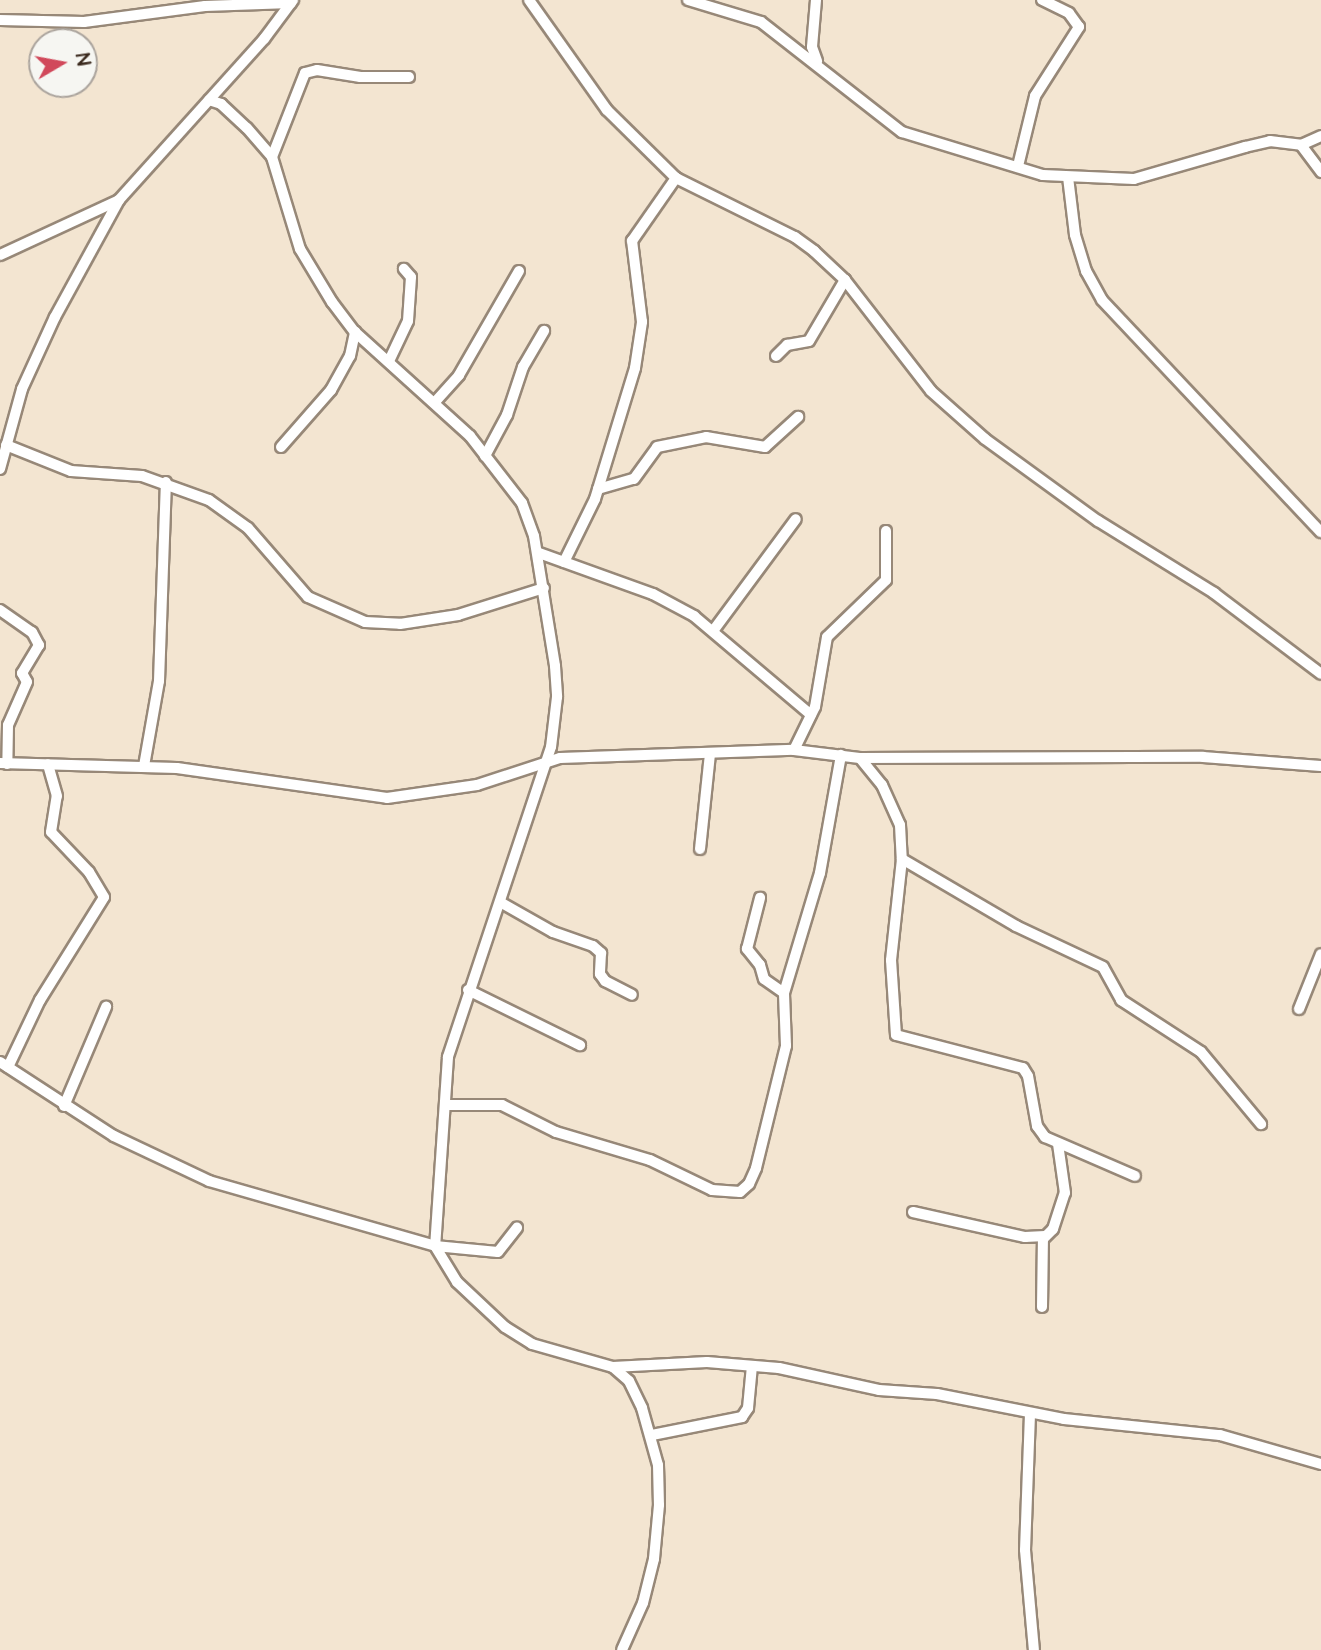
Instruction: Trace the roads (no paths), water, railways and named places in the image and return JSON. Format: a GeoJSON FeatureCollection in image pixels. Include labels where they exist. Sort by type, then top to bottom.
{"type":"FeatureCollection","features":[{"type":"Feature","properties":{"kind":"street"},"geometry":{"type":"LineString","coordinates":[[529,0],[607,110],[676,177],[795,237],[845,280],[931,391],[985,439],[1098,521],[1214,593],[1321,674]]}},
{"type":"Feature","properties":{"kind":"street"},"geometry":{"type":"LineString","coordinates":[[688,0],[761,22],[817,62],[844,89],[902,132],[1043,175],[1134,179],[1270,141],[1301,145],[1321,136]]}},
{"type":"Feature","properties":{"kind":"street"},"geometry":{"type":"LineString","coordinates":[[816,0],[812,47],[817,62]]}},
{"type":"Feature","properties":{"kind":"street"},"geometry":{"type":"LineString","coordinates":[[1018,166],[1035,96],[1079,27],[1069,13],[1042,0]]}},
{"type":"Feature","properties":{"kind":"street"},"geometry":{"type":"LineString","coordinates":[[0,20],[84,22],[205,6],[292,1]]}},
{"type":"Feature","properties":{"kind":"street"},"geometry":{"type":"LineString","coordinates":[[0,469],[22,389],[55,317],[119,200],[209,100],[292,1]]}},
{"type":"Feature","properties":{"kind":"street"},"geometry":{"type":"LineString","coordinates":[[272,158],[305,74],[317,70],[360,77],[409,77]]}},
{"type":"Feature","properties":{"kind":"street"},"geometry":{"type":"LineString","coordinates":[[209,100],[221,104],[247,128],[272,158],[300,249],[355,332],[435,402],[485,456],[522,503],[539,553],[557,697],[548,759],[447,1057],[435,1247],[457,1282],[505,1327],[532,1343],[612,1367],[694,1362],[752,1366],[878,1390],[984,1402],[1030,1414],[1146,1431],[1220,1435],[1321,1464]]}},
{"type":"Feature","properties":{"kind":"street"},"geometry":{"type":"LineString","coordinates":[[1301,145],[1321,172]]}},
{"type":"Feature","properties":{"kind":"street"},"geometry":{"type":"LineString","coordinates":[[564,562],[585,525],[635,368],[642,322],[632,241],[676,177]]}},
{"type":"Feature","properties":{"kind":"street"},"geometry":{"type":"LineString","coordinates":[[1068,177],[1075,235],[1086,271],[1102,300],[1321,533]]}},
{"type":"Feature","properties":{"kind":"street"},"geometry":{"type":"LineString","coordinates":[[0,255],[119,200]]}},
{"type":"Feature","properties":{"kind":"street"},"geometry":{"type":"LineString","coordinates":[[389,361],[408,321],[411,277],[404,269]]}},
{"type":"Feature","properties":{"kind":"street"},"geometry":{"type":"LineString","coordinates":[[435,402],[459,375],[519,271]]}},
{"type":"Feature","properties":{"kind":"street"},"geometry":{"type":"LineString","coordinates":[[776,356],[787,345],[809,341],[845,280]]}},
{"type":"Feature","properties":{"kind":"street"},"geometry":{"type":"LineString","coordinates":[[485,456],[507,415],[523,367],[544,331]]}},
{"type":"Feature","properties":{"kind":"street"},"geometry":{"type":"LineString","coordinates":[[281,447],[331,390],[350,356],[355,332]]}},
{"type":"Feature","properties":{"kind":"street"},"geometry":{"type":"LineString","coordinates":[[598,489],[634,479],[657,447],[706,438],[765,447],[798,417]]}},
{"type":"Feature","properties":{"kind":"street"},"geometry":{"type":"LineString","coordinates":[[6,445],[71,471],[122,472],[166,482],[209,500],[239,521],[308,597],[365,622],[400,624],[458,615],[544,588]]}},
{"type":"Feature","properties":{"kind":"street"},"geometry":{"type":"LineString","coordinates":[[144,766],[159,681],[166,482]]}},
{"type":"Feature","properties":{"kind":"street"},"geometry":{"type":"LineString","coordinates":[[713,631],[796,519]]}},
{"type":"Feature","properties":{"kind":"street"},"geometry":{"type":"LineString","coordinates":[[794,750],[811,715],[827,637],[886,580],[886,531]]}},
{"type":"Feature","properties":{"kind":"street"},"geometry":{"type":"LineString","coordinates":[[539,553],[653,594],[713,631],[811,715]]}},
{"type":"Feature","properties":{"kind":"street"},"geometry":{"type":"LineString","coordinates":[[0,610],[32,632],[39,645],[22,673],[27,682],[8,725],[3,763],[144,766],[387,798],[477,785],[548,759],[794,750],[860,758],[1203,757],[1321,766]]}},
{"type":"Feature","properties":{"kind":"street"},"geometry":{"type":"LineString","coordinates":[[700,849],[710,754]]}},
{"type":"Feature","properties":{"kind":"street"},"geometry":{"type":"LineString","coordinates":[[445,1105],[502,1105],[556,1132],[650,1160],[712,1190],[740,1192],[750,1184],[780,1078],[787,1024],[784,993],[820,873],[841,755]]}},
{"type":"Feature","properties":{"kind":"street"},"geometry":{"type":"LineString","coordinates":[[860,758],[894,808],[902,859],[891,960],[893,1030],[901,1038],[947,1046],[1023,1068],[1028,1076],[1037,1126],[1058,1144],[1135,1175]]}},
{"type":"Feature","properties":{"kind":"street"},"geometry":{"type":"LineString","coordinates":[[48,764],[57,796],[51,832],[89,872],[104,897],[40,1000],[4,1065],[64,1106],[188,1173],[435,1247],[498,1252],[517,1228]]}},
{"type":"Feature","properties":{"kind":"street"},"geometry":{"type":"LineString","coordinates":[[902,859],[1016,926],[1102,967],[1121,1000],[1201,1052],[1261,1124]]}},
{"type":"Feature","properties":{"kind":"street"},"geometry":{"type":"LineString","coordinates":[[760,898],[747,949],[761,965],[764,979],[784,993]]}},
{"type":"Feature","properties":{"kind":"street"},"geometry":{"type":"LineString","coordinates":[[500,902],[553,932],[593,946],[601,953],[600,974],[605,981],[632,995]]}},
{"type":"Feature","properties":{"kind":"street"},"geometry":{"type":"LineString","coordinates":[[1299,1009],[1321,954]]}},
{"type":"Feature","properties":{"kind":"street"},"geometry":{"type":"LineString","coordinates":[[468,990],[580,1045]]}},
{"type":"Feature","properties":{"kind":"street"},"geometry":{"type":"LineString","coordinates":[[64,1106],[106,1007]]}},
{"type":"Feature","properties":{"kind":"street"},"geometry":{"type":"LineString","coordinates":[[914,1212],[1025,1237],[1045,1236],[1053,1228],[1066,1193],[1058,1144]]}},
{"type":"Feature","properties":{"kind":"street"},"geometry":{"type":"LineString","coordinates":[[1042,1307],[1045,1236]]}},
{"type":"Feature","properties":{"kind":"street"},"geometry":{"type":"LineString","coordinates":[[652,1435],[742,1417],[748,1408],[752,1366]]}},
{"type":"Feature","properties":{"kind":"street"},"geometry":{"type":"LineString","coordinates":[[612,1367],[629,1381],[652,1435],[659,1505],[654,1559],[643,1603],[622,1650]]}},
{"type":"Feature","properties":{"kind":"street"},"geometry":{"type":"LineString","coordinates":[[1030,1414],[1025,1550],[1034,1650]]}}]}
